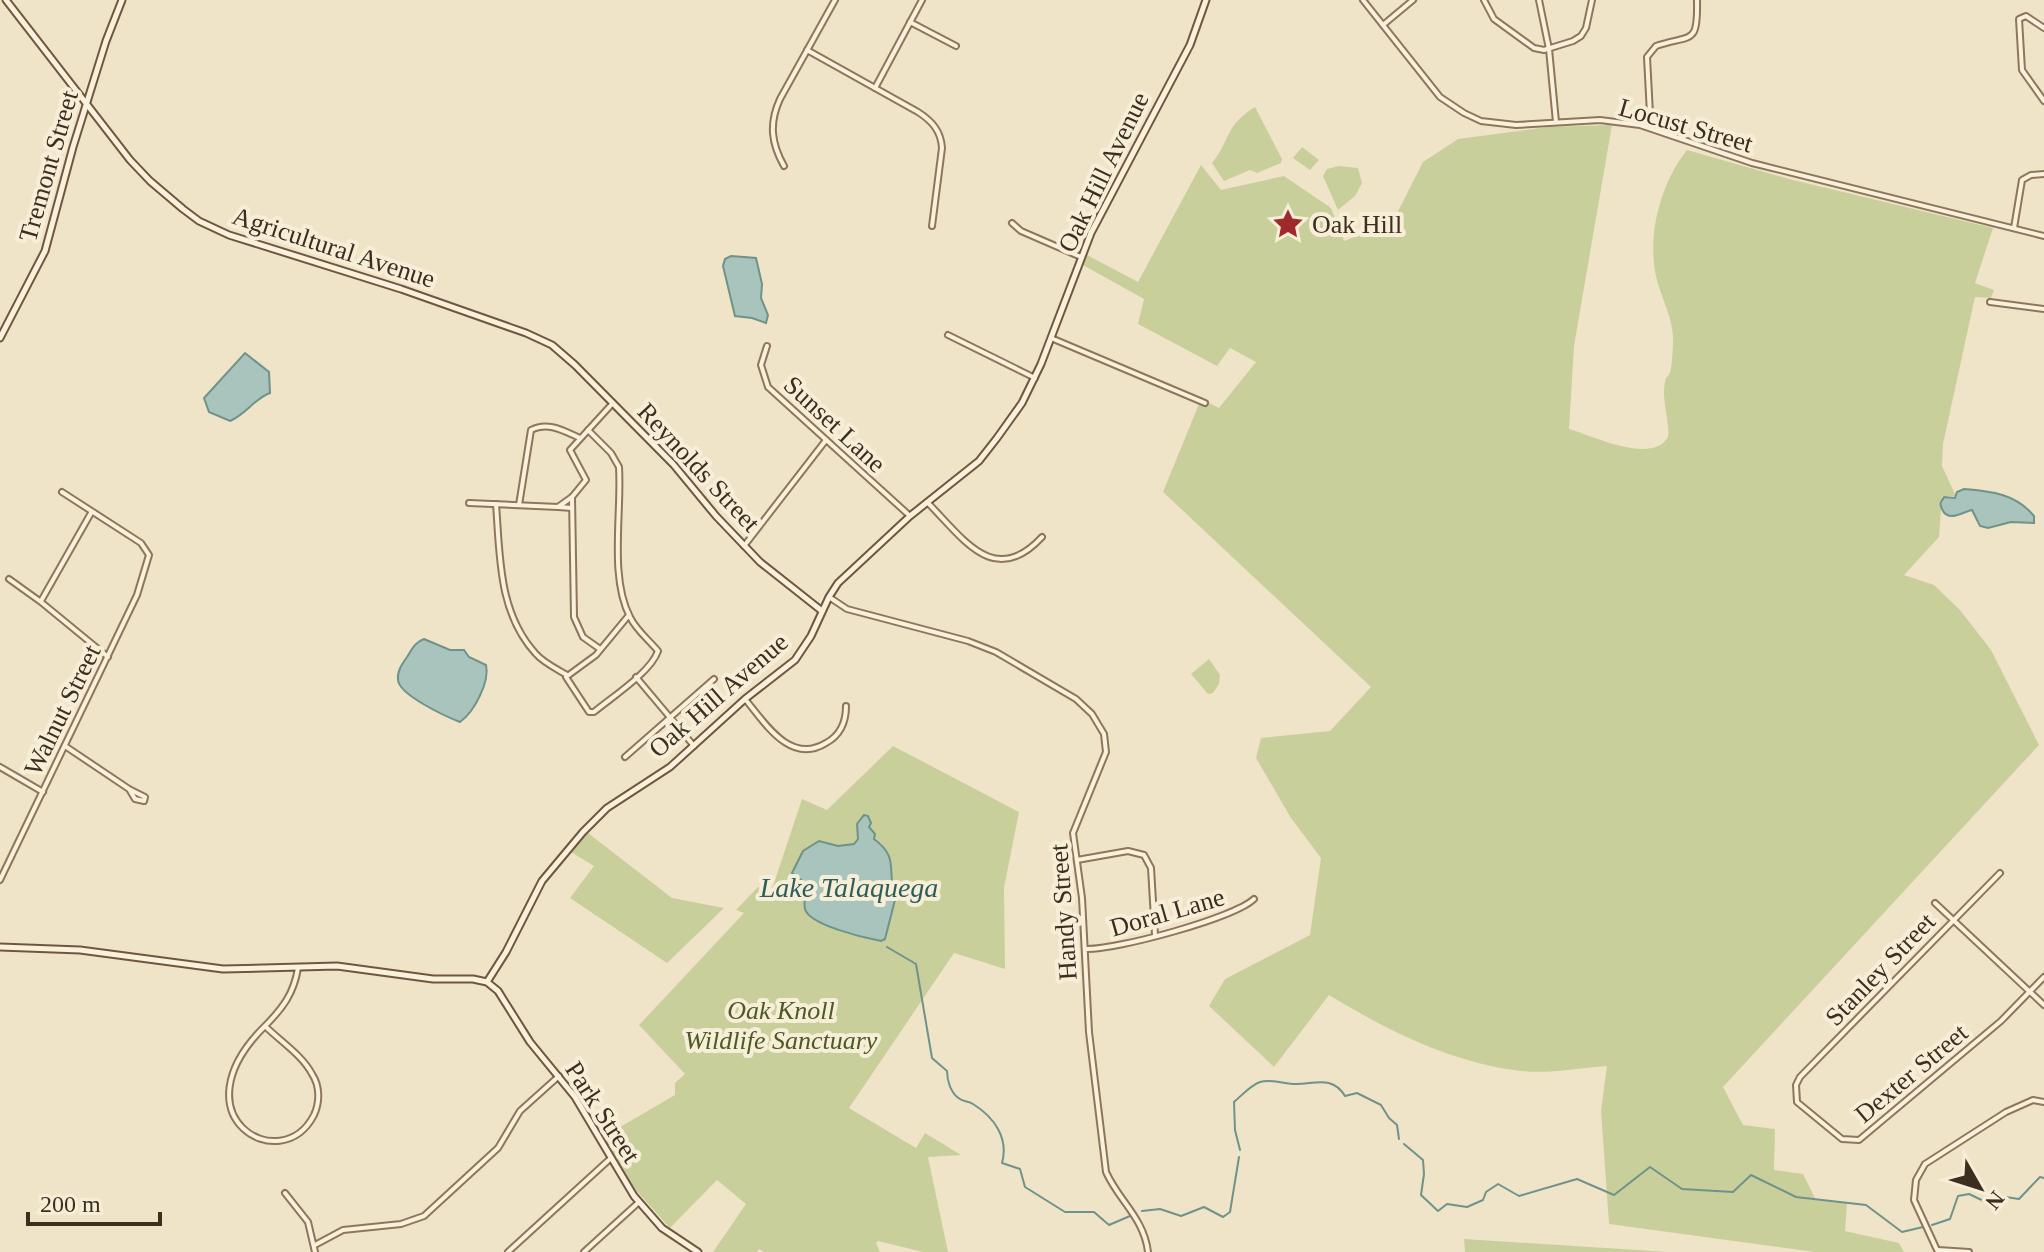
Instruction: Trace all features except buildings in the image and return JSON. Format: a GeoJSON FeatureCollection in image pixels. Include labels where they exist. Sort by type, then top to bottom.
{"type":"FeatureCollection","features":[{"type":"Feature","properties":{"kind":"main road","name":"Agricultural Avenue"},"geometry":{"type":"LineString","coordinates":[[6,0],[140,171],[199,221],[229,235],[401,289],[552,345]]}},
{"type":"Feature","properties":{"kind":"main road","name":"Tremont Street"},"geometry":{"type":"LineString","coordinates":[[0,338],[45,251],[86,104],[122,0]]}},
{"type":"Feature","properties":{"kind":"main road","name":"Oak Hill Avenue"},"geometry":{"type":"LineString","coordinates":[[487,982],[506,953],[534,894],[571,845],[607,808],[670,767],[745,699],[795,660],[811,636],[829,597],[847,574],[985,453],[1015,413],[1035,378],[1082,257],[1114,187],[1190,45],[1206,0]]}},
{"type":"Feature","properties":{"kind":"main road","name":"Reynolds Street"},"geometry":{"type":"LineString","coordinates":[[552,345],[673,464],[744,546],[822,611]]}},
{"type":"Feature","properties":{"kind":"main road"},"geometry":{"type":"LineString","coordinates":[[0,947],[80,950],[181,965],[242,970],[356,967],[433,979],[487,982]]}},
{"type":"Feature","properties":{"kind":"main road","name":"Park Street"},"geometry":{"type":"LineString","coordinates":[[487,982],[498,991],[530,1042],[575,1097],[639,1202],[662,1228],[698,1252]]}},
{"type":"Feature","properties":{"kind":"street"},"geometry":{"type":"LineString","coordinates":[[784,166],[773,140],[773,116],[835,0]]}},
{"type":"Feature","properties":{"kind":"street"},"geometry":{"type":"LineString","coordinates":[[875,88],[922,0]]}},
{"type":"Feature","properties":{"kind":"street","name":"Locust Street"},"geometry":{"type":"LineString","coordinates":[[1363,0],[1434,90],[1447,103],[1481,121],[1500,124],[1600,120],[1647,127],[1752,163],[2044,236]]}},
{"type":"Feature","properties":{"kind":"street"},"geometry":{"type":"LineString","coordinates":[[1383,25],[1413,0]]}},
{"type":"Feature","properties":{"kind":"street"},"geometry":{"type":"LineString","coordinates":[[1484,0],[1488,12],[1496,21],[1534,48],[1549,49],[1581,36],[1586,28],[1592,0]]}},
{"type":"Feature","properties":{"kind":"street"},"geometry":{"type":"LineString","coordinates":[[1539,0],[1549,49],[1556,122]]}},
{"type":"Feature","properties":{"kind":"street"},"geometry":{"type":"LineString","coordinates":[[1647,127],[1650,114],[1647,57],[1656,46],[1687,40],[1692,35],[1697,22],[1697,0]]}},
{"type":"Feature","properties":{"kind":"street"},"geometry":{"type":"LineString","coordinates":[[2044,28],[2024,16],[2019,19],[2022,70],[2044,101]]}},
{"type":"Feature","properties":{"kind":"street"},"geometry":{"type":"LineString","coordinates":[[910,22],[956,46]]}},
{"type":"Feature","properties":{"kind":"street"},"geometry":{"type":"LineString","coordinates":[[807,50],[924,115],[939,134],[942,148],[932,226]]}},
{"type":"Feature","properties":{"kind":"street"},"geometry":{"type":"LineString","coordinates":[[2014,228],[2022,180],[2031,175],[2044,174]]}},
{"type":"Feature","properties":{"kind":"street"},"geometry":{"type":"LineString","coordinates":[[1012,223],[1021,231],[1082,257]]}},
{"type":"Feature","properties":{"kind":"street"},"geometry":{"type":"LineString","coordinates":[[1990,302],[2044,309]]}},
{"type":"Feature","properties":{"kind":"street"},"geometry":{"type":"LineString","coordinates":[[948,335],[1035,378]]}},
{"type":"Feature","properties":{"kind":"street"},"geometry":{"type":"LineString","coordinates":[[1051,338],[1205,403]]}},
{"type":"Feature","properties":{"kind":"street","name":"Sunset Lane"},"geometry":{"type":"LineString","coordinates":[[767,346],[761,365],[768,387],[910,516]]}},
{"type":"Feature","properties":{"kind":"street"},"geometry":{"type":"LineString","coordinates":[[558,507],[572,497],[586,480],[570,450],[612,404]]}},
{"type":"Feature","properties":{"kind":"street"},"geometry":{"type":"LineString","coordinates":[[519,505],[531,430],[541,425],[549,426],[580,438]]}},
{"type":"Feature","properties":{"kind":"street"},"geometry":{"type":"LineString","coordinates":[[567,675],[567,680],[589,712],[594,712],[654,660],[658,651],[629,615],[618,579],[619,467],[611,453],[588,430]]}},
{"type":"Feature","properties":{"kind":"street"},"geometry":{"type":"LineString","coordinates":[[744,546],[826,440]]}},
{"type":"Feature","properties":{"kind":"street"},"geometry":{"type":"LineString","coordinates":[[41,602],[91,513],[62,492]]}},
{"type":"Feature","properties":{"kind":"street"},"geometry":{"type":"LineString","coordinates":[[572,497],[574,617],[583,637],[600,649]]}},
{"type":"Feature","properties":{"kind":"street"},"geometry":{"type":"LineString","coordinates":[[927,502],[989,558],[1003,561],[1022,556],[1042,537]]}},
{"type":"Feature","properties":{"kind":"street"},"geometry":{"type":"LineString","coordinates":[[469,503],[572,508]]}},
{"type":"Feature","properties":{"kind":"street"},"geometry":{"type":"LineString","coordinates":[[496,504],[506,597],[525,639],[540,658],[567,675]]}},
{"type":"Feature","properties":{"kind":"street","name":"Walnut Street"},"geometry":{"type":"LineString","coordinates":[[0,880],[137,595],[148,562],[148,553],[141,543],[91,513]]}},
{"type":"Feature","properties":{"kind":"street"},"geometry":{"type":"LineString","coordinates":[[9,579],[108,657]]}},
{"type":"Feature","properties":{"kind":"street","name":"Handy Street"},"geometry":{"type":"LineString","coordinates":[[829,597],[847,609],[986,647],[1052,683],[1086,708],[1104,734],[1106,752],[1073,833],[1085,949],[1089,1032],[1103,1159],[1111,1183],[1138,1219],[1148,1252]]}},
{"type":"Feature","properties":{"kind":"street"},"geometry":{"type":"LineString","coordinates":[[567,675],[600,649],[629,615]]}},
{"type":"Feature","properties":{"kind":"street"},"geometry":{"type":"LineString","coordinates":[[636,677],[694,746]]}},
{"type":"Feature","properties":{"kind":"street"},"geometry":{"type":"LineString","coordinates":[[625,757],[714,679]]}},
{"type":"Feature","properties":{"kind":"street"},"geometry":{"type":"LineString","coordinates":[[745,699],[780,739],[799,750],[820,747],[835,737],[846,718],[846,706]]}},
{"type":"Feature","properties":{"kind":"street"},"geometry":{"type":"LineString","coordinates":[[65,746],[129,789]]}},
{"type":"Feature","properties":{"kind":"street"},"geometry":{"type":"LineString","coordinates":[[0,767],[43,792]]}},
{"type":"Feature","properties":{"kind":"street"},"geometry":{"type":"LineString","coordinates":[[1077,860],[1128,851],[1144,855],[1151,868],[1155,935]]}},
{"type":"Feature","properties":{"kind":"street","name":"Stanley Street"},"geometry":{"type":"LineString","coordinates":[[1796,1096],[1800,1077],[2000,873]]}},
{"type":"Feature","properties":{"kind":"street","name":"Doral Lane"},"geometry":{"type":"LineString","coordinates":[[1085,949],[1114,948],[1241,909],[1254,899]]}},
{"type":"Feature","properties":{"kind":"street"},"geometry":{"type":"LineString","coordinates":[[1935,903],[2044,1005]]}},
{"type":"Feature","properties":{"kind":"street"},"geometry":{"type":"LineString","coordinates":[[265,1026],[311,1071],[319,1096],[309,1124],[298,1134],[275,1141],[262,1139],[243,1129],[231,1113],[228,1100],[237,1059],[265,1026],[287,1001],[298,968]]}},
{"type":"Feature","properties":{"kind":"street","name":"Dexter Street"},"geometry":{"type":"LineString","coordinates":[[1796,1096],[1805,1111],[1834,1134],[1842,1139],[1859,1140],[2001,1021],[2044,977]]}},
{"type":"Feature","properties":{"kind":"street"},"geometry":{"type":"LineString","coordinates":[[315,1245],[343,1230],[401,1224],[424,1216],[498,1148],[520,1111],[559,1076]]}},
{"type":"Feature","properties":{"kind":"street"},"geometry":{"type":"LineString","coordinates":[[1969,1252],[1937,1251],[1914,1200],[1916,1180],[1925,1164],[2006,1112],[2033,1100],[2044,1102]]}},
{"type":"Feature","properties":{"kind":"street"},"geometry":{"type":"LineString","coordinates":[[508,1252],[611,1158]]}},
{"type":"Feature","properties":{"kind":"street"},"geometry":{"type":"LineString","coordinates":[[285,1193],[305,1215],[315,1252]]}},
{"type":"Feature","properties":{"kind":"street"},"geometry":{"type":"LineString","coordinates":[[584,1252],[639,1202]]}},
{"type":"Feature","properties":{"kind":"green space"},"geometry":{"type":"Polygon","coordinates":[[[1255,107],[1282,159],[1281,163],[1257,173],[1250,170],[1224,181],[1212,163],[1238,120],[1255,107]]]}},
{"type":"Feature","properties":{"kind":"green space"},"geometry":{"type":"Polygon","coordinates":[[[1612,125],[1574,346],[1569,429],[1607,442],[1649,449],[1660,445],[1668,437],[1664,389],[1671,367],[1673,333],[1655,271],[1655,223],[1670,176],[1687,150],[1789,179],[1993,228],[1975,283],[1994,290],[1991,298],[1975,297],[1943,444],[1942,466],[1956,496],[1942,496],[1939,537],[1904,575],[1934,585],[1960,610],[1991,650],[2039,745],[1723,1087],[1743,1125],[1775,1129],[1774,1170],[1803,1174],[1816,1200],[1847,1203],[1845,1231],[1899,1243],[1904,1252],[1815,1252],[1609,1224],[1601,1110],[1607,1066],[1531,1072],[1470,1061],[1397,1033],[1329,995],[1274,1067],[1209,1006],[1225,979],[1310,935],[1321,858],[1291,818],[1256,758],[1261,738],[1330,731],[1371,687],[1163,492],[1201,399],[1219,408],[1256,362],[1230,348],[1217,366],[1138,324],[1144,299],[1083,265],[1087,255],[1138,282],[1201,165],[1221,190],[1284,176],[1331,208],[1344,241],[1392,223],[1423,162],[1458,139],[1548,127],[1612,125]]]}},
{"type":"Feature","properties":{"kind":"green space"},"geometry":{"type":"Polygon","coordinates":[[[1302,147],[1319,160],[1310,170],[1293,158],[1302,147]]]}},
{"type":"Feature","properties":{"kind":"green space"},"geometry":{"type":"Polygon","coordinates":[[[1339,166],[1358,168],[1362,183],[1355,196],[1338,210],[1323,176],[1327,169],[1339,166]]]}},
{"type":"Feature","properties":{"kind":"green space"},"geometry":{"type":"Polygon","coordinates":[[[1209,659],[1220,675],[1219,684],[1213,693],[1208,694],[1191,674],[1209,659]]]}},
{"type":"Feature","properties":{"kind":"green space","name":"Oak Knoll Wildlife Sanctuary"},"geometry":{"type":"Polygon","coordinates":[[[893,746],[1019,812],[1004,888],[1005,969],[954,953],[849,1108],[916,1148],[925,1133],[961,1155],[928,1157],[948,1252],[923,1252],[878,1241],[880,1252],[764,1252],[759,1249],[757,1252],[713,1252],[746,1204],[717,1180],[670,1228],[634,1188],[603,1137],[675,1095],[675,1083],[685,1074],[639,1025],[744,913],[736,910],[758,887],[771,892],[802,799],[827,810],[893,746]]]}},
{"type":"Feature","properties":{"kind":"green space","name":"Oak Knoll Wildlife Sanctuary"},"geometry":{"type":"Polygon","coordinates":[[[588,833],[672,898],[724,908],[667,963],[570,898],[594,866],[571,852],[588,833]]]}},
{"type":"Feature","properties":{"kind":"green space"},"geometry":{"type":"Polygon","coordinates":[[[1464,1239],[1668,1252],[1465,1252],[1464,1239]]]}},
{"type":"Feature","properties":{"kind":"water"},"geometry":{"type":"Polygon","coordinates":[[[731,256],[756,258],[762,284],[761,298],[768,315],[766,323],[735,316],[723,266],[725,259],[731,256]]]}},
{"type":"Feature","properties":{"kind":"water"},"geometry":{"type":"Polygon","coordinates":[[[245,353],[269,372],[270,393],[230,421],[209,412],[204,398],[245,353]]]}},
{"type":"Feature","properties":{"kind":"water"},"geometry":{"type":"Polygon","coordinates":[[[1964,489],[2011,498],[2034,516],[2034,523],[2011,522],[1988,528],[1980,526],[1972,510],[1956,516],[1945,513],[1941,504],[1944,497],[1955,498],[1957,492],[1964,489]]]}},
{"type":"Feature","properties":{"kind":"water"},"geometry":{"type":"Polygon","coordinates":[[[424,639],[450,650],[464,650],[469,657],[486,665],[486,680],[480,696],[460,722],[424,705],[400,686],[400,668],[414,646],[424,639]]]}},
{"type":"Feature","properties":{"kind":"water","name":"Lake Talaquega"},"geometry":{"type":"Polygon","coordinates":[[[864,815],[871,823],[869,827],[875,834],[874,839],[890,859],[896,896],[885,939],[881,941],[838,930],[809,915],[805,909],[805,883],[792,873],[803,851],[819,841],[838,846],[854,844],[858,839],[857,824],[864,815]]]}},
{"type":"Feature","properties":{"kind":"waterway"},"geometry":{"type":"LineString","coordinates":[[887,947],[916,964],[932,1058],[947,1071],[954,1094],[987,1115],[998,1129],[1003,1145],[1002,1163],[1020,1169],[1025,1187],[1065,1212],[1094,1212],[1109,1225],[1130,1216]]}},
{"type":"Feature","properties":{"kind":"waterway"},"geometry":{"type":"LineString","coordinates":[[1240,1150],[1235,1130],[1234,1102],[1253,1085],[1264,1081],[1293,1084],[1322,1082],[1334,1085],[1345,1096],[1357,1093],[1381,1105],[1397,1125],[1399,1139]]}},
{"type":"Feature","properties":{"kind":"waterway"},"geometry":{"type":"LineString","coordinates":[[1404,1144],[1423,1160],[1421,1195],[1438,1211],[1447,1204],[1467,1207],[1483,1200],[1486,1192],[1498,1184],[1519,1196],[1577,1179],[1614,1195],[1650,1167],[1682,1189],[1733,1192],[1751,1175],[1796,1197],[1866,1205],[1902,1232],[1923,1227]]}},
{"type":"Feature","properties":{"kind":"waterway"},"geometry":{"type":"LineString","coordinates":[[1142,1211],[1160,1209],[1181,1216],[1204,1207],[1223,1217],[1230,1212],[1239,1157]]}},
{"type":"Feature","properties":{"kind":"waterway"},"geometry":{"type":"LineString","coordinates":[[1932,1225],[1950,1219],[1958,1196],[1969,1194],[1992,1205],[1999,1196],[2019,1199],[2040,1177],[2044,1178]]}},
{"type":"Feature","properties":{"kind":"place","name":"Oak Hill"},"geometry":{"type":"Point","coordinates":[1288,224]}}]}
